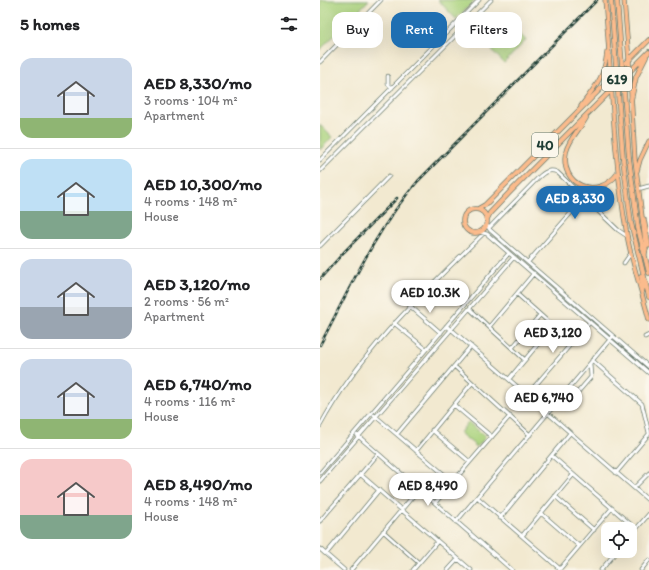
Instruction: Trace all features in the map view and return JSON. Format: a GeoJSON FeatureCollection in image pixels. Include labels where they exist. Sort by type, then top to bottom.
{"type":"FeatureCollection","features":[{"type":"Feature","properties":{"kind":"highway","name":"619"},"geometry":{"type":"LineString","coordinates":[[611,0],[623,159],[631,223],[649,297]]}},
{"type":"Feature","properties":{"kind":"highway","name":"619"},"geometry":{"type":"LineString","coordinates":[[617,0],[630,158],[638,228],[649,273]]}},
{"type":"Feature","properties":{"kind":"highway","name":"40"},"geometry":{"type":"LineString","coordinates":[[478,209],[485,205],[649,40]]}},
{"type":"Feature","properties":{"kind":"highway","name":"40"},"geometry":{"type":"LineString","coordinates":[[487,221],[490,213],[500,202],[649,52]]}},
{"type":"Feature","properties":{"kind":"highway"},"geometry":{"type":"LineString","coordinates":[[631,100],[636,77],[649,52]]}},
{"type":"Feature","properties":{"kind":"highway"},"geometry":{"type":"LineString","coordinates":[[589,112],[571,140],[566,151],[565,161],[569,175],[581,186],[597,188],[612,181],[618,173]]}},
{"type":"Feature","properties":{"kind":"highway"},"geometry":{"type":"LineString","coordinates":[[478,209],[484,213],[487,221],[483,230],[474,233],[468,230],[464,225],[463,220],[465,214],[469,210],[478,209]]}},
{"type":"Feature","properties":{"kind":"highway"},"geometry":{"type":"LineString","coordinates":[[641,268],[643,287],[642,292]]}},
{"type":"Feature","properties":{"kind":"main road"},"geometry":{"type":"LineString","coordinates":[[605,0],[612,89],[615,154],[627,236],[649,320]]}},
{"type":"Feature","properties":{"kind":"main road"},"geometry":{"type":"LineString","coordinates":[[624,0],[636,174],[646,249],[645,257]]}},
{"type":"Feature","properties":{"kind":"main road"},"geometry":{"type":"LineString","coordinates":[[578,111],[602,74],[606,62],[608,45]]}},
{"type":"Feature","properties":{"kind":"main road"},"geometry":{"type":"LineString","coordinates":[[636,174],[640,160],[649,141]]}},
{"type":"Feature","properties":{"kind":"main road"},"geometry":{"type":"LineString","coordinates":[[638,189],[649,246]]}},
{"type":"Feature","properties":{"kind":"street"},"geometry":{"type":"LineString","coordinates":[[320,62],[381,0]]}},
{"type":"Feature","properties":{"kind":"street"},"geometry":{"type":"LineString","coordinates":[[320,160],[479,0]]}},
{"type":"Feature","properties":{"kind":"street"},"geometry":{"type":"LineString","coordinates":[[320,172],[491,0]]}},
{"type":"Feature","properties":{"kind":"street"},"geometry":{"type":"LineString","coordinates":[[388,76],[388,84],[392,88]]}},
{"type":"Feature","properties":{"kind":"street"},"geometry":{"type":"LineString","coordinates":[[489,228],[544,172],[551,170],[557,172],[618,230],[627,236]]}},
{"type":"Feature","properties":{"kind":"street"},"geometry":{"type":"LineString","coordinates":[[320,246],[389,176]]}},
{"type":"Feature","properties":{"kind":"street"},"geometry":{"type":"LineString","coordinates":[[638,189],[649,186]]}},
{"type":"Feature","properties":{"kind":"street"},"geometry":{"type":"LineString","coordinates":[[528,262],[585,197]]}},
{"type":"Feature","properties":{"kind":"street"},"geometry":{"type":"LineString","coordinates":[[487,221],[489,228],[649,373]]}},
{"type":"Feature","properties":{"kind":"street"},"geometry":{"type":"LineString","coordinates":[[479,232],[484,232],[590,322],[649,367]]}},
{"type":"Feature","properties":{"kind":"street"},"geometry":{"type":"LineString","coordinates":[[320,426],[338,396],[373,347],[410,306],[484,232]]}},
{"type":"Feature","properties":{"kind":"street"},"geometry":{"type":"LineString","coordinates":[[320,473],[509,253]]}},
{"type":"Feature","properties":{"kind":"street"},"geometry":{"type":"LineString","coordinates":[[624,263],[631,253]]}},
{"type":"Feature","properties":{"kind":"street"},"geometry":{"type":"LineString","coordinates":[[320,480],[514,257]]}},
{"type":"Feature","properties":{"kind":"street"},"geometry":{"type":"LineString","coordinates":[[489,328],[537,270]]}},
{"type":"Feature","properties":{"kind":"street"},"geometry":{"type":"LineString","coordinates":[[517,294],[572,343]]}},
{"type":"Feature","properties":{"kind":"street"},"geometry":{"type":"LineString","coordinates":[[410,306],[441,333]]}},
{"type":"Feature","properties":{"kind":"street"},"geometry":{"type":"LineString","coordinates":[[470,309],[525,360]]}},
{"type":"Feature","properties":{"kind":"street"},"geometry":{"type":"LineString","coordinates":[[512,348],[540,315]]}},
{"type":"Feature","properties":{"kind":"street"},"geometry":{"type":"LineString","coordinates":[[527,395],[590,322]]}},
{"type":"Feature","properties":{"kind":"street"},"geometry":{"type":"LineString","coordinates":[[394,323],[426,350]]}},
{"type":"Feature","properties":{"kind":"street"},"geometry":{"type":"LineString","coordinates":[[446,326],[649,501]]}},
{"type":"Feature","properties":{"kind":"street"},"geometry":{"type":"LineString","coordinates":[[509,379],[553,326]]}},
{"type":"Feature","properties":{"kind":"street"},"geometry":{"type":"LineString","coordinates":[[645,337],[649,335]]}},
{"type":"Feature","properties":{"kind":"street"},"geometry":{"type":"LineString","coordinates":[[456,522],[611,338]]}},
{"type":"Feature","properties":{"kind":"street"},"geometry":{"type":"LineString","coordinates":[[397,434],[471,346]]}},
{"type":"Feature","properties":{"kind":"street"},"geometry":{"type":"LineString","coordinates":[[592,360],[642,404],[649,434],[616,472]]}},
{"type":"Feature","properties":{"kind":"street"},"geometry":{"type":"LineString","coordinates":[[566,391],[578,392],[591,377],[590,364]]}},
{"type":"Feature","properties":{"kind":"street"},"geometry":{"type":"LineString","coordinates":[[454,366],[530,435]]}},
{"type":"Feature","properties":{"kind":"street"},"geometry":{"type":"LineString","coordinates":[[416,450],[472,383]]}},
{"type":"Feature","properties":{"kind":"street"},"geometry":{"type":"LineString","coordinates":[[454,405],[492,437]]}},
{"type":"Feature","properties":{"kind":"street"},"geometry":{"type":"LineString","coordinates":[[372,413],[453,482]]}},
{"type":"Feature","properties":{"kind":"street"},"geometry":{"type":"LineString","coordinates":[[435,503],[510,416]]}},
{"type":"Feature","properties":{"kind":"street"},"geometry":{"type":"LineString","coordinates":[[432,430],[470,462]]}},
{"type":"Feature","properties":{"kind":"street"},"geometry":{"type":"LineString","coordinates":[[355,432],[378,454],[512,570]]}},
{"type":"Feature","properties":{"kind":"street"},"geometry":{"type":"LineString","coordinates":[[500,518],[570,433]]}},
{"type":"Feature","properties":{"kind":"street"},"geometry":{"type":"LineString","coordinates":[[320,521],[378,454]]}},
{"type":"Feature","properties":{"kind":"street"},"geometry":{"type":"LineString","coordinates":[[552,456],[628,522]]}},
{"type":"Feature","properties":{"kind":"street"},"geometry":{"type":"LineString","coordinates":[[634,488],[649,473]]}},
{"type":"Feature","properties":{"kind":"street"},"geometry":{"type":"LineString","coordinates":[[360,474],[471,570]]}},
{"type":"Feature","properties":{"kind":"street"},"geometry":{"type":"LineString","coordinates":[[522,536],[573,474]]}},
{"type":"Feature","properties":{"kind":"street"},"geometry":{"type":"LineString","coordinates":[[351,570],[419,489]]}},
{"type":"Feature","properties":{"kind":"street"},"geometry":{"type":"LineString","coordinates":[[326,554],[379,490]]}},
{"type":"Feature","properties":{"kind":"street"},"geometry":{"type":"LineString","coordinates":[[555,496],[594,530]]}},
{"type":"Feature","properties":{"kind":"street"},"geometry":{"type":"LineString","coordinates":[[477,497],[559,570],[612,508]]}},
{"type":"Feature","properties":{"kind":"street"},"geometry":{"type":"LineString","coordinates":[[541,513],[580,546]]}},
{"type":"Feature","properties":{"kind":"street"},"geometry":{"type":"LineString","coordinates":[[637,528],[649,514]]}},
{"type":"Feature","properties":{"kind":"street"},"geometry":{"type":"LineString","coordinates":[[383,531],[419,563]]}},
{"type":"Feature","properties":{"kind":"street"},"geometry":{"type":"LineString","coordinates":[[413,570],[437,542]]}},
{"type":"Feature","properties":{"kind":"street"},"geometry":{"type":"LineString","coordinates":[[320,549],[344,570]]}},
{"type":"Feature","properties":{"kind":"street"},"geometry":{"type":"LineString","coordinates":[[601,570],[611,558]]}},
{"type":"Feature","properties":{"kind":"street"},"geometry":{"type":"LineString","coordinates":[[448,570],[458,559]]}},
{"type":"Feature","properties":{"kind":"street"},"geometry":{"type":"LineString","coordinates":[[641,570],[649,560]]}},
{"type":"Feature","properties":{"kind":"green space"},"geometry":{"type":"Polygon","coordinates":[[[320,0],[369,0],[357,12],[332,12],[332,38],[320,50],[320,0]]]}},
{"type":"Feature","properties":{"kind":"green space"},"geometry":{"type":"Polygon","coordinates":[[[438,0],[475,0],[463,12],[455,12],[455,18],[438,0]]]}},
{"type":"Feature","properties":{"kind":"green space"},"geometry":{"type":"Polygon","coordinates":[[[522,36],[526,40],[522,44],[522,36]]]}},
{"type":"Feature","properties":{"kind":"green space"},"geometry":{"type":"Polygon","coordinates":[[[490,48],[518,48],[504,63],[490,48]]]}},
{"type":"Feature","properties":{"kind":"green space"},"geometry":{"type":"Polygon","coordinates":[[[320,125],[332,137],[320,150],[320,125]]]}},
{"type":"Feature","properties":{"kind":"green space"},"geometry":{"type":"Polygon","coordinates":[[[468,422],[486,437],[477,447],[460,433],[468,422]]]}},
{"type":"Feature","properties":{"kind":"railway"},"geometry":{"type":"LineString","coordinates":[[320,345],[364,260],[376,239],[403,199],[418,181],[597,0]]}},
{"type":"Feature","properties":{"kind":"railway"},"geometry":{"type":"LineString","coordinates":[[320,279],[344,252],[397,198]]}}]}
